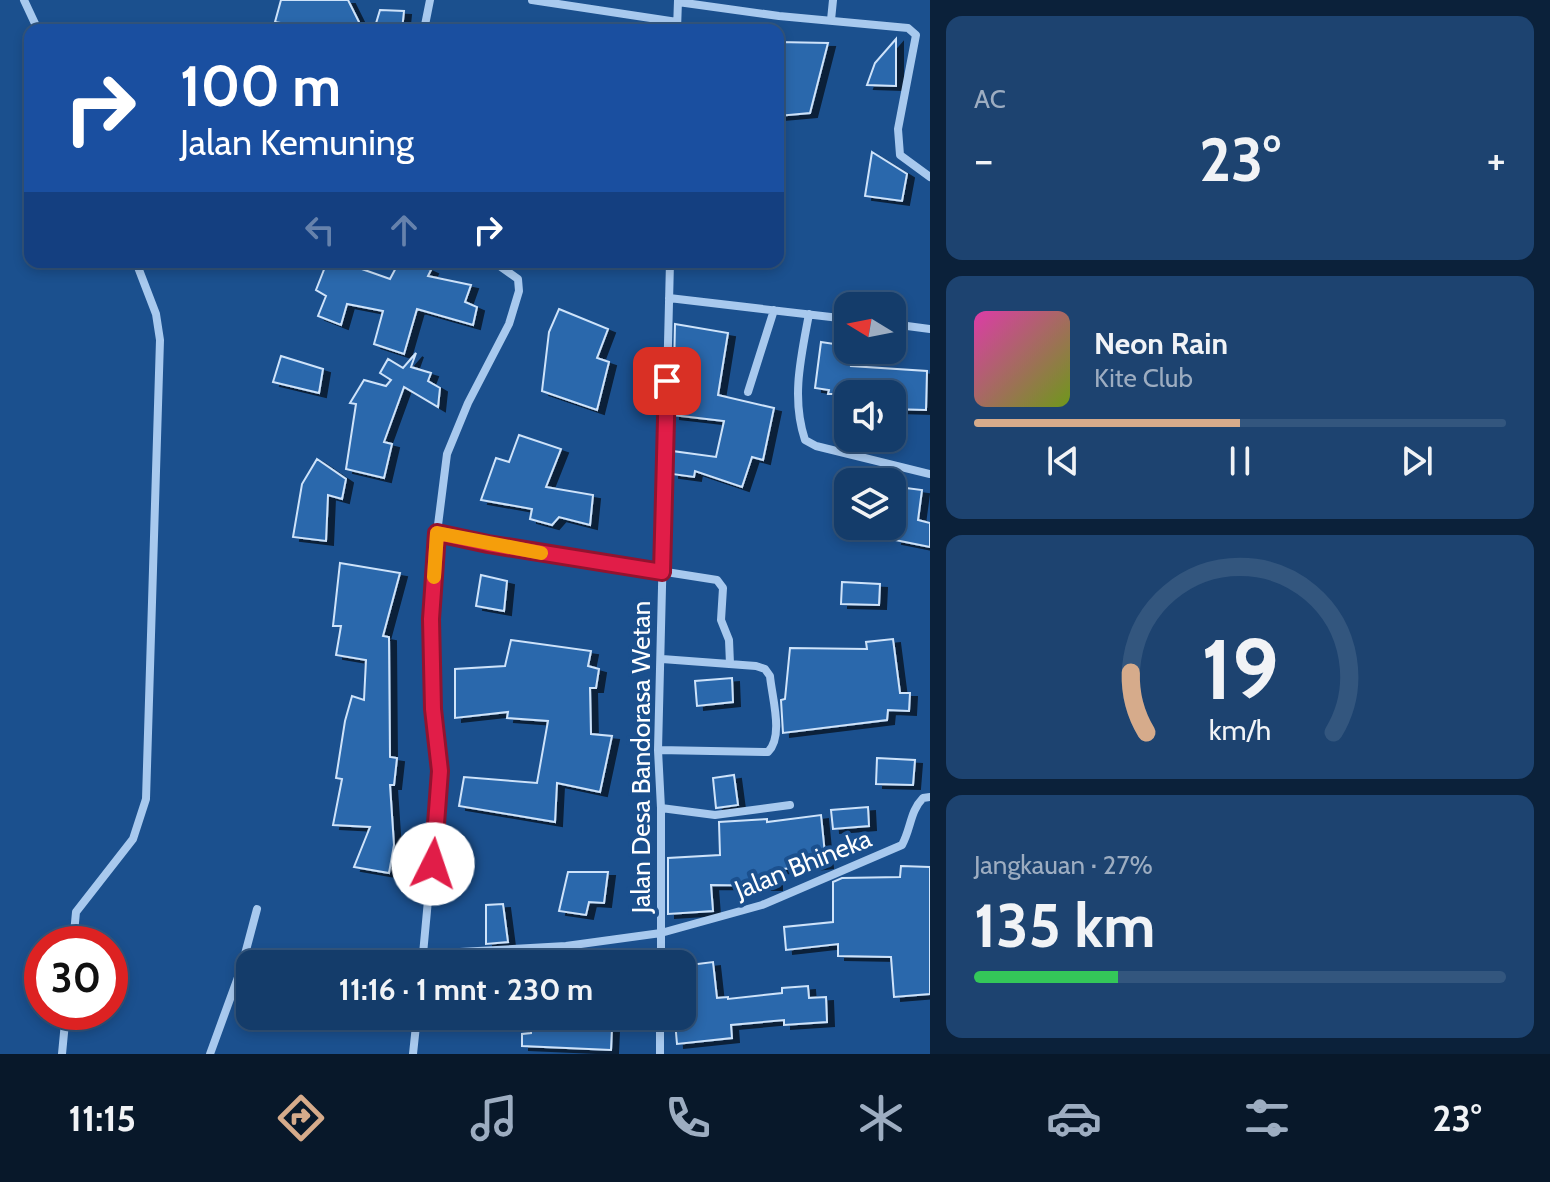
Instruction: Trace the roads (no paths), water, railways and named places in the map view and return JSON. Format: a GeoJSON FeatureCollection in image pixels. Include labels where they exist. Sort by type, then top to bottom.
{"type":"FeatureCollection","features":[{"type":"Feature","properties":{"kind":"street"},"geometry":{"type":"LineString","coordinates":[[24,0],[35,24]]}},
{"type":"Feature","properties":{"kind":"street"},"geometry":{"type":"LineString","coordinates":[[425,24],[430,0]]}},
{"type":"Feature","properties":{"kind":"street"},"geometry":{"type":"LineString","coordinates":[[532,0],[666,24]]}},
{"type":"Feature","properties":{"kind":"street"},"geometry":{"type":"LineString","coordinates":[[831,20],[833,0]]}},
{"type":"Feature","properties":{"kind":"street"},"geometry":{"type":"LineString","coordinates":[[677,24],[678,1],[908,28],[916,35],[898,129],[900,155],[930,177]]}},
{"type":"Feature","properties":{"kind":"street"},"geometry":{"type":"LineString","coordinates":[[75,926],[76,912],[133,839],[146,799],[160,340],[156,314],[138,268]]}},
{"type":"Feature","properties":{"kind":"street"},"geometry":{"type":"LineString","coordinates":[[424,950],[440,771],[433,709],[431,619],[437,533],[447,454],[468,403],[509,324],[519,291],[518,279],[502,268]]}},
{"type":"Feature","properties":{"kind":"street","name":"Jalan Desa Bandorasa Wetan"},"geometry":{"type":"LineString","coordinates":[[661,950],[658,750],[670,268]]}},
{"type":"Feature","properties":{"kind":"street"},"geometry":{"type":"LineString","coordinates":[[669,298],[834,317]]}},
{"type":"Feature","properties":{"kind":"street"},"geometry":{"type":"LineString","coordinates":[[748,392],[774,310]]}},
{"type":"Feature","properties":{"kind":"street"},"geometry":{"type":"LineString","coordinates":[[809,314],[796,393],[805,440],[816,446],[930,474]]}},
{"type":"Feature","properties":{"kind":"street"},"geometry":{"type":"LineString","coordinates":[[906,326],[930,329]]}},
{"type":"Feature","properties":{"kind":"street"},"geometry":{"type":"LineString","coordinates":[[437,533],[504,547],[717,580],[723,588],[721,620],[729,640],[730,664]]}},
{"type":"Feature","properties":{"kind":"street"},"geometry":{"type":"LineString","coordinates":[[658,750],[768,752],[774,746],[776,735],[770,676],[765,669],[662,659]]}},
{"type":"Feature","properties":{"kind":"street","name":"Jalan Bhineka"},"geometry":{"type":"LineString","coordinates":[[526,950],[661,933],[762,905],[902,845],[918,803],[930,797]]}},
{"type":"Feature","properties":{"kind":"street"},"geometry":{"type":"LineString","coordinates":[[661,808],[715,815],[790,805]]}},
{"type":"Feature","properties":{"kind":"street"},"geometry":{"type":"LineString","coordinates":[[210,1054],[241,969],[257,909]]}},
{"type":"Feature","properties":{"kind":"street"},"geometry":{"type":"LineString","coordinates":[[62,1054],[64,1030]]}},
{"type":"Feature","properties":{"kind":"street"},"geometry":{"type":"LineString","coordinates":[[413,1054],[416,1030]]}},
{"type":"Feature","properties":{"kind":"street"},"geometry":{"type":"LineString","coordinates":[[660,1030],[660,1054]]}}]}
